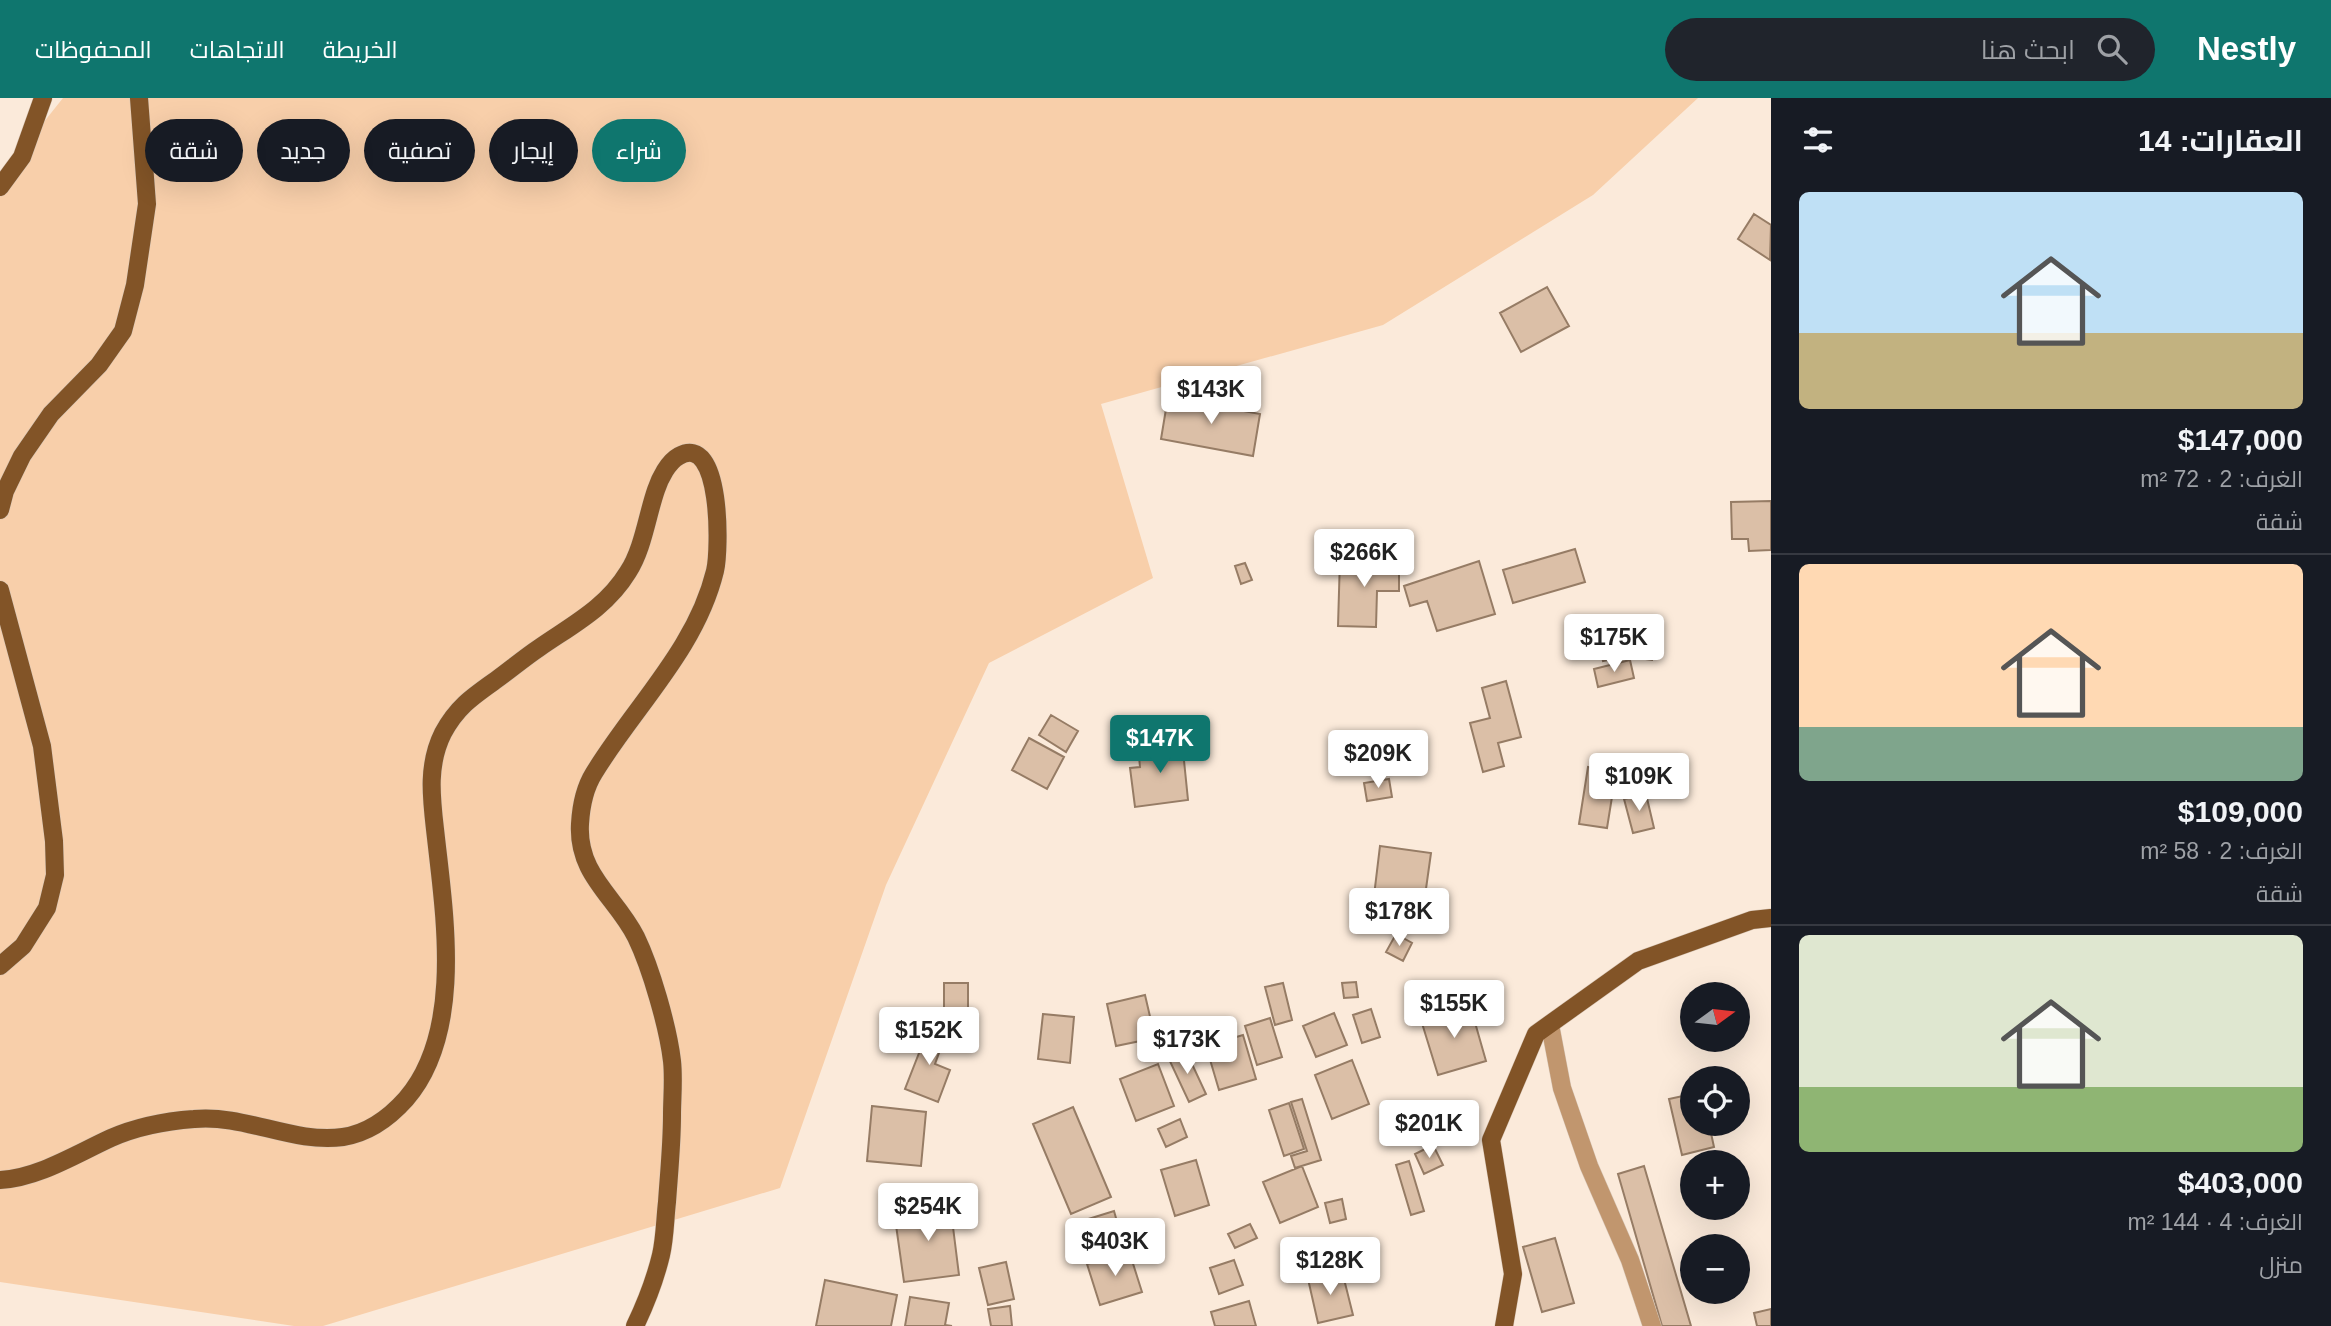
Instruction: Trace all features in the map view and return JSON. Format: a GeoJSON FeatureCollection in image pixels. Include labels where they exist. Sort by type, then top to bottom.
{"type":"FeatureCollection","features":[{"type":"Feature","properties":{"kind":"main road"},"geometry":{"type":"LineString","coordinates":[[0,187],[22,156],[43,98]]}},
{"type":"Feature","properties":{"kind":"main road"},"geometry":{"type":"LineString","coordinates":[[0,510],[5,491],[22,456],[51,414],[99,365],[123,331],[135,285],[147,204],[139,98]]}},
{"type":"Feature","properties":{"kind":"main road"},"geometry":{"type":"LineString","coordinates":[[0,1180],[12,1179],[67,1159],[117,1136],[165,1123],[200,1118],[243,1121],[313,1137],[341,1138],[369,1131],[396,1110],[418,1085],[435,1043],[445,991],[447,930],[431,793],[434,752],[445,728],[462,704],[580,622],[612,595],[632,568],[658,482],[677,457],[685,452],[693,453],[702,459],[710,473],[718,501],[717,563],[706,602],[691,632],[652,693],[589,781],[581,806],[580,836],[586,864],[635,934],[651,976],[672,1062],[672,1141],[663,1250],[650,1295],[635,1326]]}},
{"type":"Feature","properties":{"kind":"main road"},"geometry":{"type":"LineString","coordinates":[[0,590],[42,746],[54,841],[55,876],[47,908],[23,946],[0,966]]}},
{"type":"Feature","properties":{"kind":"main road"},"geometry":{"type":"LineString","coordinates":[[1504,1326],[1513,1274],[1491,1140],[1536,1034],[1638,961],[1752,920],[1771,918]]}},
{"type":"Feature","properties":{"kind":"street"},"geometry":{"type":"LineString","coordinates":[[1550,1025],[1562,1088],[1589,1166],[1630,1260],[1652,1326]]}},
{"type":"Feature","properties":{"kind":"shaded area"},"geometry":{"type":"Polygon","coordinates":[[[63,98],[1698,98],[1593,195],[1383,325],[1101,404],[1153,578],[989,663],[886,885],[780,1188],[323,1326],[294,1326],[0,1282],[0,177],[63,98]]]}},
{"type":"Feature","properties":{"kind":"building"},"geometry":{"type":"Polygon","coordinates":[[[1754,214],[1771,225],[1770,260],[1738,239],[1754,214]]]}},
{"type":"Feature","properties":{"kind":"building"},"geometry":{"type":"Polygon","coordinates":[[[1547,287],[1569,326],[1521,352],[1500,313],[1547,287]]]}},
{"type":"Feature","properties":{"kind":"building"},"geometry":{"type":"Polygon","coordinates":[[[1168,397],[1260,414],[1253,456],[1161,439],[1168,397]]]}},
{"type":"Feature","properties":{"kind":"building"},"geometry":{"type":"Polygon","coordinates":[[[1771,501],[1771,550],[1749,551],[1748,539],[1732,539],[1731,502],[1771,501]]]}},
{"type":"Feature","properties":{"kind":"building"},"geometry":{"type":"Polygon","coordinates":[[[1575,549],[1585,582],[1513,603],[1503,570],[1575,549]]]}},
{"type":"Feature","properties":{"kind":"building"},"geometry":{"type":"Polygon","coordinates":[[[1340,558],[1399,560],[1399,591],[1377,591],[1376,627],[1338,626],[1340,558]]]}},
{"type":"Feature","properties":{"kind":"building"},"geometry":{"type":"Polygon","coordinates":[[[1479,561],[1495,614],[1437,631],[1427,601],[1410,606],[1404,586],[1479,561]]]}},
{"type":"Feature","properties":{"kind":"building"},"geometry":{"type":"Polygon","coordinates":[[[1245,563],[1252,580],[1241,584],[1235,566],[1245,563]]]}},
{"type":"Feature","properties":{"kind":"building"},"geometry":{"type":"Polygon","coordinates":[[[1616,625],[1623,657],[1603,661],[1596,629],[1616,625]]]}},
{"type":"Feature","properties":{"kind":"building"},"geometry":{"type":"Polygon","coordinates":[[[1632,640],[1654,644],[1652,660],[1629,657],[1632,640]]]}},
{"type":"Feature","properties":{"kind":"building"},"geometry":{"type":"Polygon","coordinates":[[[1630,660],[1634,678],[1598,687],[1594,669],[1630,660]]]}},
{"type":"Feature","properties":{"kind":"building"},"geometry":{"type":"Polygon","coordinates":[[[1506,681],[1521,737],[1498,743],[1504,766],[1483,772],[1470,723],[1490,718],[1482,688],[1506,681]]]}},
{"type":"Feature","properties":{"kind":"building"},"geometry":{"type":"Polygon","coordinates":[[[1051,715],[1078,731],[1066,752],[1039,735],[1051,715]]]}},
{"type":"Feature","properties":{"kind":"building"},"geometry":{"type":"Polygon","coordinates":[[[1029,738],[1064,757],[1047,789],[1012,770],[1029,738]]]}},
{"type":"Feature","properties":{"kind":"building"},"geometry":{"type":"Polygon","coordinates":[[[1182,741],[1188,800],[1135,807],[1130,768],[1140,767],[1138,746],[1182,741]]]}},
{"type":"Feature","properties":{"kind":"building"},"geometry":{"type":"Polygon","coordinates":[[[1588,767],[1616,772],[1607,828],[1579,824],[1588,767]]]}},
{"type":"Feature","properties":{"kind":"building"},"geometry":{"type":"Polygon","coordinates":[[[1389,779],[1392,797],[1367,801],[1364,783],[1389,779]]]}},
{"type":"Feature","properties":{"kind":"building"},"geometry":{"type":"Polygon","coordinates":[[[1646,794],[1654,828],[1633,833],[1624,799],[1646,794]]]}},
{"type":"Feature","properties":{"kind":"building"},"geometry":{"type":"Polygon","coordinates":[[[1380,846],[1431,853],[1424,903],[1374,896],[1380,846]]]}},
{"type":"Feature","properties":{"kind":"building"},"geometry":{"type":"Polygon","coordinates":[[[1396,934],[1412,943],[1403,961],[1386,952],[1396,934]]]}},
{"type":"Feature","properties":{"kind":"building"},"geometry":{"type":"Polygon","coordinates":[[[1356,982],[1358,997],[1344,998],[1342,983],[1356,982]]]}},
{"type":"Feature","properties":{"kind":"building"},"geometry":{"type":"Polygon","coordinates":[[[944,983],[968,983],[968,1011],[944,1011],[944,983]]]}},
{"type":"Feature","properties":{"kind":"building"},"geometry":{"type":"Polygon","coordinates":[[[1283,983],[1292,1020],[1275,1025],[1265,987],[1283,983]]]}},
{"type":"Feature","properties":{"kind":"building"},"geometry":{"type":"Polygon","coordinates":[[[1145,995],[1155,1038],[1116,1046],[1107,1004],[1145,995]]]}},
{"type":"Feature","properties":{"kind":"building"},"geometry":{"type":"Polygon","coordinates":[[[1470,1005],[1486,1061],[1438,1075],[1421,1020],[1470,1005]]]}},
{"type":"Feature","properties":{"kind":"building"},"geometry":{"type":"Polygon","coordinates":[[[1371,1009],[1380,1037],[1362,1043],[1353,1015],[1371,1009]]]}},
{"type":"Feature","properties":{"kind":"building"},"geometry":{"type":"Polygon","coordinates":[[[1334,1013],[1347,1045],[1316,1057],[1303,1026],[1334,1013]]]}},
{"type":"Feature","properties":{"kind":"building"},"geometry":{"type":"Polygon","coordinates":[[[1043,1014],[1074,1017],[1070,1063],[1038,1059],[1043,1014]]]}},
{"type":"Feature","properties":{"kind":"building"},"geometry":{"type":"Polygon","coordinates":[[[1270,1018],[1282,1057],[1257,1065],[1245,1026],[1270,1018]]]}},
{"type":"Feature","properties":{"kind":"building"},"geometry":{"type":"Polygon","coordinates":[[[930,1025],[947,1031],[935,1064],[950,1070],[938,1102],[905,1089],[930,1025]]]}},
{"type":"Feature","properties":{"kind":"building"},"geometry":{"type":"Polygon","coordinates":[[[1243,1035],[1256,1079],[1219,1090],[1206,1046],[1243,1035]]]}},
{"type":"Feature","properties":{"kind":"building"},"geometry":{"type":"Polygon","coordinates":[[[1185,1049],[1206,1094],[1189,1102],[1168,1057],[1185,1049]]]}},
{"type":"Feature","properties":{"kind":"building"},"geometry":{"type":"Polygon","coordinates":[[[1352,1060],[1369,1104],[1332,1119],[1315,1075],[1352,1060]]]}},
{"type":"Feature","properties":{"kind":"building"},"geometry":{"type":"Polygon","coordinates":[[[1158,1064],[1174,1106],[1136,1121],[1120,1079],[1158,1064]]]}},
{"type":"Feature","properties":{"kind":"building"},"geometry":{"type":"Polygon","coordinates":[[[1680,1097],[1680,1136],[1712,1136],[1714,1147],[1681,1150],[1669,1099],[1680,1097]]]}},
{"type":"Feature","properties":{"kind":"building"},"geometry":{"type":"Polygon","coordinates":[[[1302,1099],[1321,1160],[1295,1168],[1291,1156],[1307,1151],[1291,1102],[1302,1099]]]}},
{"type":"Feature","properties":{"kind":"building"},"geometry":{"type":"Polygon","coordinates":[[[1289,1103],[1304,1149],[1284,1156],[1269,1110],[1289,1103]]]}},
{"type":"Feature","properties":{"kind":"building"},"geometry":{"type":"Polygon","coordinates":[[[872,1106],[926,1112],[921,1166],[867,1161],[872,1106]]]}},
{"type":"Feature","properties":{"kind":"building"},"geometry":{"type":"Polygon","coordinates":[[[1073,1107],[1111,1197],[1071,1214],[1033,1124],[1073,1107]]]}},
{"type":"Feature","properties":{"kind":"building"},"geometry":{"type":"Polygon","coordinates":[[[1180,1119],[1187,1137],[1166,1147],[1158,1129],[1180,1119]]]}},
{"type":"Feature","properties":{"kind":"building"},"geometry":{"type":"Polygon","coordinates":[[[1433,1145],[1443,1165],[1424,1174],[1415,1154],[1433,1145]]]}},
{"type":"Feature","properties":{"kind":"building"},"geometry":{"type":"Polygon","coordinates":[[[1196,1160],[1209,1205],[1175,1216],[1161,1170],[1196,1160]]]}},
{"type":"Feature","properties":{"kind":"building"},"geometry":{"type":"Polygon","coordinates":[[[1409,1161],[1424,1211],[1411,1215],[1396,1165],[1409,1161]]]}},
{"type":"Feature","properties":{"kind":"building"},"geometry":{"type":"Polygon","coordinates":[[[1302,1166],[1318,1207],[1280,1223],[1263,1182],[1302,1166]]]}},
{"type":"Feature","properties":{"kind":"building"},"geometry":{"type":"Polygon","coordinates":[[[1644,1166],[1680,1289],[1680,1304],[1685,1304],[1691,1326],[1662,1326],[1618,1174],[1644,1166]]]}},
{"type":"Feature","properties":{"kind":"building"},"geometry":{"type":"Polygon","coordinates":[[[1342,1199],[1346,1219],[1330,1223],[1325,1203],[1342,1199]]]}},
{"type":"Feature","properties":{"kind":"building"},"geometry":{"type":"Polygon","coordinates":[[[950,1203],[959,1275],[904,1282],[895,1218],[912,1216],[911,1208],[950,1203]]]}},
{"type":"Feature","properties":{"kind":"building"},"geometry":{"type":"Polygon","coordinates":[[[1114,1211],[1125,1250],[1093,1259],[1082,1221],[1114,1211]]]}},
{"type":"Feature","properties":{"kind":"building"},"geometry":{"type":"Polygon","coordinates":[[[1250,1224],[1257,1238],[1235,1248],[1228,1234],[1250,1224]]]}},
{"type":"Feature","properties":{"kind":"building"},"geometry":{"type":"Polygon","coordinates":[[[1555,1238],[1574,1303],[1542,1312],[1523,1247],[1555,1238]]]}},
{"type":"Feature","properties":{"kind":"building"},"geometry":{"type":"Polygon","coordinates":[[[1129,1251],[1142,1292],[1100,1305],[1087,1264],[1129,1251]]]}},
{"type":"Feature","properties":{"kind":"building"},"geometry":{"type":"Polygon","coordinates":[[[1234,1260],[1243,1285],[1219,1294],[1210,1268],[1234,1260]]]}},
{"type":"Feature","properties":{"kind":"building"},"geometry":{"type":"Polygon","coordinates":[[[1006,1262],[1014,1299],[988,1305],[979,1268],[1006,1262]]]}},
{"type":"Feature","properties":{"kind":"building"},"geometry":{"type":"Polygon","coordinates":[[[1342,1271],[1353,1315],[1318,1323],[1308,1279],[1342,1271]]]}},
{"type":"Feature","properties":{"kind":"building"},"geometry":{"type":"Polygon","coordinates":[[[825,1280],[897,1295],[891,1326],[816,1326],[825,1280]]]}},
{"type":"Feature","properties":{"kind":"building"},"geometry":{"type":"Polygon","coordinates":[[[910,1297],[949,1303],[945,1325],[952,1326],[905,1326],[910,1297]]]}},
{"type":"Feature","properties":{"kind":"building"},"geometry":{"type":"Polygon","coordinates":[[[1249,1301],[1256,1326],[1215,1326],[1211,1312],[1249,1301]]]}},
{"type":"Feature","properties":{"kind":"building"},"geometry":{"type":"Polygon","coordinates":[[[1010,1306],[1012,1326],[991,1326],[988,1309],[1010,1306]]]}},
{"type":"Feature","properties":{"kind":"building"},"geometry":{"type":"Polygon","coordinates":[[[1771,1309],[1771,1326],[1757,1326],[1754,1313],[1771,1309]]]}}]}
